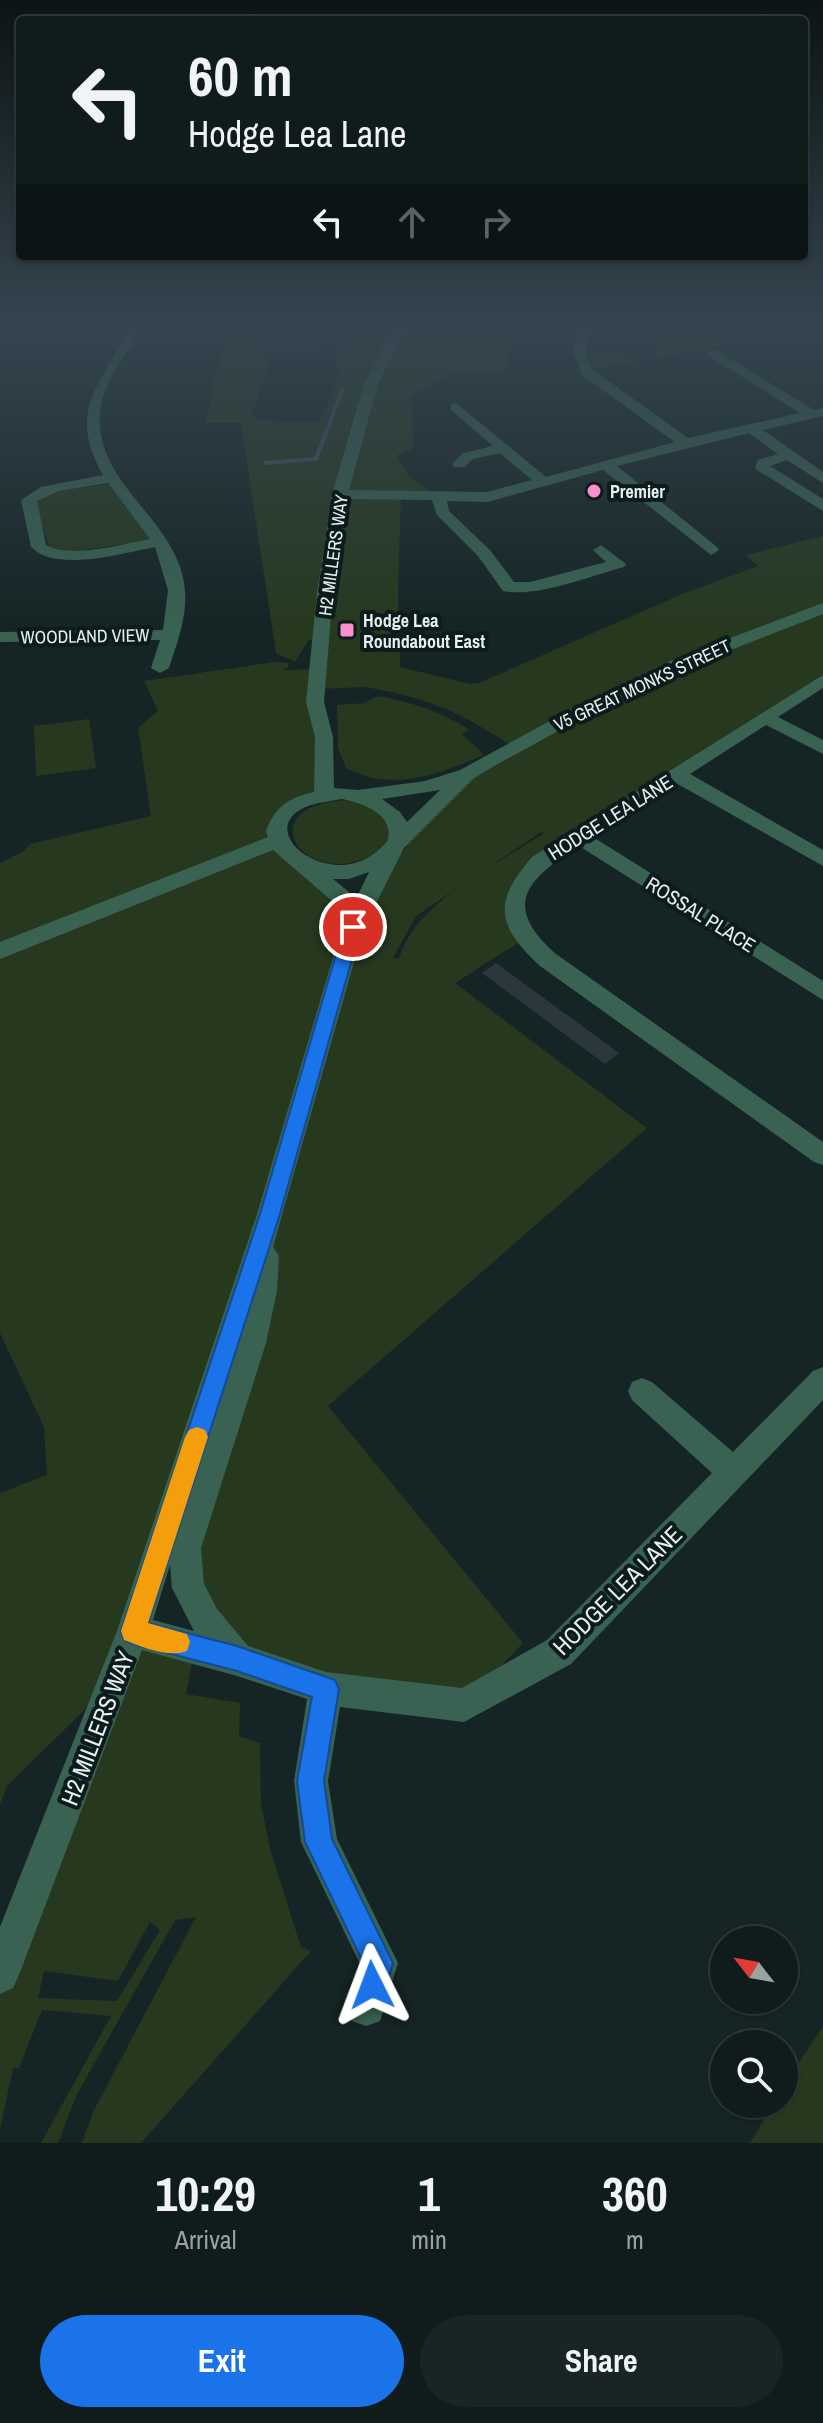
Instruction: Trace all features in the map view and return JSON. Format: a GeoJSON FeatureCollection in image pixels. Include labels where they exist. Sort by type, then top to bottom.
{"type":"FeatureCollection","features":[{"type":"Feature","properties":{"kind":"street"},"geometry":{"type":"LineString","coordinates":[[94,426],[101,459],[159,542],[175,578],[177,608],[160,668]]}},
{"type":"Feature","properties":{"kind":"street","name":"H2 MILLERS WAY"},"geometry":{"type":"LineString","coordinates":[[324,794],[324,737],[315,702],[325,592],[340,494],[359,426]]}},
{"type":"Feature","properties":{"kind":"street"},"geometry":{"type":"LineString","coordinates":[[477,426],[543,482]]}},
{"type":"Feature","properties":{"kind":"street"},"geometry":{"type":"LineString","coordinates":[[662,426],[686,443]]}},
{"type":"Feature","properties":{"kind":"street"},"geometry":{"type":"LineString","coordinates":[[340,494],[487,497],[761,426]]}},
{"type":"Feature","properties":{"kind":"street"},"geometry":{"type":"LineString","coordinates":[[751,428],[823,479]]}},
{"type":"Feature","properties":{"kind":"street"},"geometry":{"type":"LineString","coordinates":[[459,464],[468,456],[502,448]]}},
{"type":"Feature","properties":{"kind":"street"},"geometry":{"type":"LineString","coordinates":[[789,455],[763,463],[762,467],[823,506]]}},
{"type":"Feature","properties":{"kind":"street"},"geometry":{"type":"LineString","coordinates":[[349,458],[353,478],[364,487],[392,497]]}},
{"type":"Feature","properties":{"kind":"street"},"geometry":{"type":"LineString","coordinates":[[606,465],[711,550]]}},
{"type":"Feature","properties":{"kind":"street"},"geometry":{"type":"LineString","coordinates":[[112,478],[32,496],[29,500],[39,547],[49,554],[66,556],[159,542]]}},
{"type":"Feature","properties":{"kind":"street"},"geometry":{"type":"LineString","coordinates":[[439,498],[442,512],[484,553],[509,587],[530,587],[618,564],[601,550]]}},
{"type":"Feature","properties":{"kind":"street","name":"V5 GREAT MONKS STREET"},"geometry":{"type":"LineString","coordinates":[[359,795],[428,787],[467,774],[676,665],[823,608]]}},
{"type":"Feature","properties":{"kind":"street","name":"WOODLAND VIEW"},"geometry":{"type":"LineString","coordinates":[[0,637],[171,635]]}},
{"type":"Feature","properties":{"kind":"street","name":"HODGE LEA LANE"},"geometry":{"type":"LineString","coordinates":[[823,680],[539,862],[523,879],[513,905],[524,939],[548,960],[823,1155]]}},
{"type":"Feature","properties":{"kind":"street"},"geometry":{"type":"LineString","coordinates":[[765,717],[823,748]]}},
{"type":"Feature","properties":{"kind":"street","name":"V5 GREAT MONKS STREET"},"geometry":{"type":"LineString","coordinates":[[392,849],[467,774]]}},
{"type":"Feature","properties":{"kind":"street"},"geometry":{"type":"LineString","coordinates":[[677,775],[823,859]]}},
{"type":"Feature","properties":{"kind":"street"},"geometry":{"type":"LineString","coordinates":[[307,868],[345,871],[370,865],[392,849],[398,837],[396,819],[382,804],[359,795],[324,794],[300,801],[278,822],[276,841],[284,855],[307,868],[341,897],[353,927]]}},
{"type":"Feature","properties":{"kind":"street","name":"ROSSAL PLACE"},"geometry":{"type":"LineString","coordinates":[[579,837],[823,992]]}},
{"type":"Feature","properties":{"kind":"street"},"geometry":{"type":"LineString","coordinates":[[0,951],[276,841]]}},
{"type":"Feature","properties":{"kind":"street","name":"H2 MILLERS WAY"},"geometry":{"type":"LineString","coordinates":[[0,1975],[133,1631],[270,1214],[353,927],[392,849]]}},
{"type":"Feature","properties":{"kind":"street"},"geometry":{"type":"LineString","coordinates":[[237,1659],[206,1620],[188,1588],[185,1548],[252,1343],[263,1291],[270,1214]]}},
{"type":"Feature","properties":{"kind":"street","name":"HODGE LEA LANE"},"geometry":{"type":"LineString","coordinates":[[133,1631],[237,1659],[326,1689],[464,1705],[559,1652],[820,1389]]}},
{"type":"Feature","properties":{"kind":"street"},"geometry":{"type":"LineString","coordinates":[[642,1391],[734,1473]]}},
{"type":"Feature","properties":{"kind":"street"},"geometry":{"type":"LineString","coordinates":[[326,1689],[311,1781],[319,1842],[379,1963],[366,2007]]}},
{"type":"Feature","properties":{"kind":"green space"},"geometry":{"type":"Polygon","coordinates":[[[241,426],[413,426],[413,449],[397,455],[408,475],[439,498],[401,498],[398,592],[400,667],[470,684],[479,683],[682,594],[758,566],[746,555],[823,536],[823,680],[523,879],[524,939],[455,983],[647,1128],[328,1406],[523,1643],[464,1705],[270,1671],[188,1588],[214,1463],[133,1631],[195,1647],[186,1694],[240,1703],[239,1736],[260,1743],[261,1803],[270,1849],[301,1947],[311,1951],[141,2143],[82,2143],[93,2112],[196,1917],[175,1920],[77,2094],[58,2143],[41,2143],[111,2016],[42,2010],[19,2068],[13,2068],[0,2130],[0,1975],[113,1682],[7,1786],[0,1805],[0,1493],[47,1475],[44,1427],[0,1333],[0,863],[23,852],[30,844],[151,816],[138,728],[158,711],[144,681],[274,662],[289,663],[288,668],[283,670],[319,669],[322,634],[308,641],[295,662],[276,653],[241,426]],[[364,687],[319,689],[324,794],[284,813],[292,861],[349,918],[406,847],[408,827],[467,774],[513,747],[460,715],[406,695],[364,687]],[[541,832],[486,869],[543,834],[541,832]],[[458,887],[416,916],[393,958],[399,959],[421,920],[458,887]],[[150,1922],[118,1981],[44,1971],[38,1998],[117,2001],[160,1930],[150,1922]]]}},
{"type":"Feature","properties":{"kind":"green space"},"geometry":{"type":"Polygon","coordinates":[[[108,484],[151,540],[62,553],[50,549],[35,506],[38,498],[50,492],[108,484]]]}},
{"type":"Feature","properties":{"kind":"green space"},"geometry":{"type":"Polygon","coordinates":[[[378,696],[425,708],[458,723],[469,730],[462,734],[484,755],[433,774],[399,780],[381,779],[346,768],[338,748],[337,705],[365,703],[378,696]]]}},
{"type":"Feature","properties":{"kind":"green space"},"geometry":{"type":"Polygon","coordinates":[[[89,719],[96,768],[36,776],[34,726],[89,719]]]}},
{"type":"Feature","properties":{"kind":"green space"},"geometry":{"type":"Polygon","coordinates":[[[345,800],[374,807],[389,825],[384,845],[366,858],[343,864],[322,862],[306,854],[296,842],[293,829],[299,816],[316,806],[345,800]]]}},
{"type":"Feature","properties":{"kind":"green space"},"geometry":{"type":"Polygon","coordinates":[[[823,2026],[823,2143],[750,2143],[765,2118],[798,2118],[798,2064],[823,2026]]]}},
{"type":"Feature","properties":{"kind":"building"},"geometry":{"type":"Polygon","coordinates":[[[496,963],[619,1053],[605,1064],[482,973],[496,963]]]}},
{"type":"Feature","properties":{"kind":"waterway"},"geometry":{"type":"LineString","coordinates":[[265,463],[316,459],[329,426]]}},
{"type":"Feature","properties":{"kind":"slow traffic"},"geometry":{"type":"LineString","coordinates":[[178,1642],[133,1631],[197,1437]]}},
{"type":"Feature","properties":{"kind":"place","name":"Premier"},"geometry":{"type":"Point","coordinates":[594,491]}},
{"type":"Feature","properties":{"kind":"place","name":"Hodge Lea Roundabout East"},"geometry":{"type":"Point","coordinates":[347,630]}},
{"type":"Feature","properties":{"kind":"route"},"geometry":{"type":"LineString","coordinates":[[353,927],[270,1214],[133,1631],[237,1659],[326,1689],[311,1781],[319,1842],[379,1963],[372,1985]]}}]}
